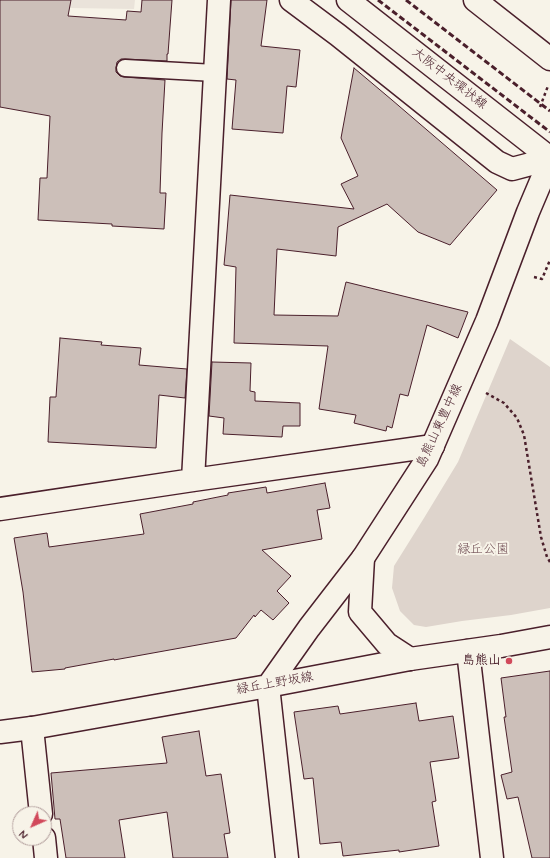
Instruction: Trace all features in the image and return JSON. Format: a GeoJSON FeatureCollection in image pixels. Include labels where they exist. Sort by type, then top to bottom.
{"type":"FeatureCollection","features":[{"type":"Feature","properties":{"kind":"main road"},"geometry":{"type":"LineString","coordinates":[[193,480],[219,0]]}},
{"type":"Feature","properties":{"kind":"main road"},"geometry":{"type":"LineString","coordinates":[[291,0],[338,35],[497,162],[512,169],[550,159]]}},
{"type":"Feature","properties":{"kind":"main road","name":"大阪中央環状線"},"geometry":{"type":"LineString","coordinates":[[348,0],[550,159]]}},
{"type":"Feature","properties":{"kind":"main road"},"geometry":{"type":"LineString","coordinates":[[475,0],[550,59]]}},
{"type":"Feature","properties":{"kind":"main road","name":"島熊山東豊中線"},"geometry":{"type":"LineString","coordinates":[[268,686],[309,628],[364,558],[427,459],[486,321],[550,159]]}},
{"type":"Feature","properties":{"kind":"main road"},"geometry":{"type":"LineString","coordinates":[[0,509],[433,446]]}},
{"type":"Feature","properties":{"kind":"main road"},"geometry":{"type":"LineString","coordinates":[[364,558],[360,612],[387,644],[410,659]]}},
{"type":"Feature","properties":{"kind":"main road","name":"緑丘上野坂線"},"geometry":{"type":"LineString","coordinates":[[0,732],[32,728],[268,686],[410,659],[501,646],[550,637]]}},
{"type":"Feature","properties":{"kind":"main road"},"geometry":{"type":"LineString","coordinates":[[468,651],[492,858]]}},
{"type":"Feature","properties":{"kind":"main road"},"geometry":{"type":"LineString","coordinates":[[268,686],[287,858]]}},
{"type":"Feature","properties":{"kind":"main road"},"geometry":{"type":"LineString","coordinates":[[32,728],[40,806]]}},
{"type":"Feature","properties":{"kind":"main road"},"geometry":{"type":"LineString","coordinates":[[45,846],[46,858]]}},
{"type":"Feature","properties":{"kind":"lane"},"geometry":{"type":"LineString","coordinates":[[125,68],[215,73]]}},
{"type":"Feature","properties":{"kind":"path"},"geometry":{"type":"LineString","coordinates":[[540,107],[550,82]]}},
{"type":"Feature","properties":{"kind":"path"},"geometry":{"type":"LineString","coordinates":[[534,272],[532,276],[542,279],[550,260]]}},
{"type":"Feature","properties":{"kind":"path"},"geometry":{"type":"LineString","coordinates":[[481,389],[504,403],[517,418],[524,434],[541,537],[550,562]]}},
{"type":"Feature","properties":{"kind":"shaded area"},"geometry":{"type":"Polygon","coordinates":[[[38,0],[135,0],[134,9],[71,8],[38,0]]]}},
{"type":"Feature","properties":{"kind":"green space","name":"緑丘公園"},"geometry":{"type":"Polygon","coordinates":[[[510,339],[550,367],[550,608],[426,627],[414,625],[400,611],[392,588],[394,566],[458,462],[510,339]]]}},
{"type":"Feature","properties":{"kind":"building"},"geometry":{"type":"Polygon","coordinates":[[[0,0],[71,0],[68,16],[126,20],[127,11],[141,12],[142,0],[172,0],[167,61],[121,59],[117,62],[116,68],[116,72],[120,76],[124,77],[165,80],[160,193],[166,193],[164,229],[112,226],[112,224],[38,220],[40,178],[47,178],[50,116],[0,107],[0,0]]]}},
{"type":"Feature","properties":{"kind":"building"},"geometry":{"type":"Polygon","coordinates":[[[231,0],[267,0],[261,46],[300,50],[296,87],[287,86],[283,133],[232,129],[236,80],[227,79],[231,0]]]}},
{"type":"Feature","properties":{"kind":"building"},"geometry":{"type":"Polygon","coordinates":[[[354,68],[497,190],[450,245],[418,232],[387,204],[338,227],[336,256],[277,249],[274,315],[338,316],[346,282],[468,312],[458,338],[427,325],[408,396],[400,394],[392,428],[387,426],[386,431],[354,423],[356,415],[319,409],[328,346],[234,343],[236,267],[224,265],[230,195],[354,209],[341,184],[358,176],[341,138],[354,68]]]}},
{"type":"Feature","properties":{"kind":"building"},"geometry":{"type":"Polygon","coordinates":[[[60,338],[102,342],[101,345],[141,348],[139,365],[187,369],[185,398],[159,395],[156,448],[48,442],[50,397],[56,397],[60,338]]]}},
{"type":"Feature","properties":{"kind":"building"},"geometry":{"type":"Polygon","coordinates":[[[212,362],[251,363],[250,391],[255,392],[255,401],[300,403],[300,426],[283,426],[282,437],[223,434],[224,418],[209,416],[212,362]]]}},
{"type":"Feature","properties":{"kind":"building"},"geometry":{"type":"Polygon","coordinates":[[[325,483],[330,508],[317,510],[322,539],[262,550],[291,576],[277,591],[289,603],[273,620],[261,610],[255,617],[254,615],[236,638],[65,669],[32,672],[23,592],[14,538],[47,533],[49,547],[144,534],[140,514],[193,504],[193,502],[228,495],[228,493],[266,487],[267,493],[325,483]]]}},
{"type":"Feature","properties":{"kind":"building"},"geometry":{"type":"Polygon","coordinates":[[[550,671],[550,858],[532,858],[518,797],[507,799],[501,775],[512,772],[504,717],[506,717],[501,678],[550,671]]]}},
{"type":"Feature","properties":{"kind":"building"},"geometry":{"type":"Polygon","coordinates":[[[416,703],[419,721],[453,716],[459,758],[430,762],[436,801],[432,802],[439,846],[399,852],[399,850],[343,856],[341,842],[320,844],[313,778],[304,779],[294,712],[338,706],[340,714],[416,703]]]}},
{"type":"Feature","properties":{"kind":"building"},"geometry":{"type":"Polygon","coordinates":[[[199,731],[206,776],[221,774],[230,833],[224,834],[228,858],[173,858],[167,812],[119,820],[125,858],[66,858],[60,819],[55,819],[51,773],[167,763],[162,737],[199,731]]]}},
{"type":"Feature","properties":{"kind":"railway"},"geometry":{"type":"LineString","coordinates":[[378,0],[550,132]]}},
{"type":"Feature","properties":{"kind":"railway"},"geometry":{"type":"LineString","coordinates":[[406,0],[550,111]]}},
{"type":"Feature","properties":{"kind":"place","name":"島熊山"},"geometry":{"type":"Point","coordinates":[509,661]}}]}
